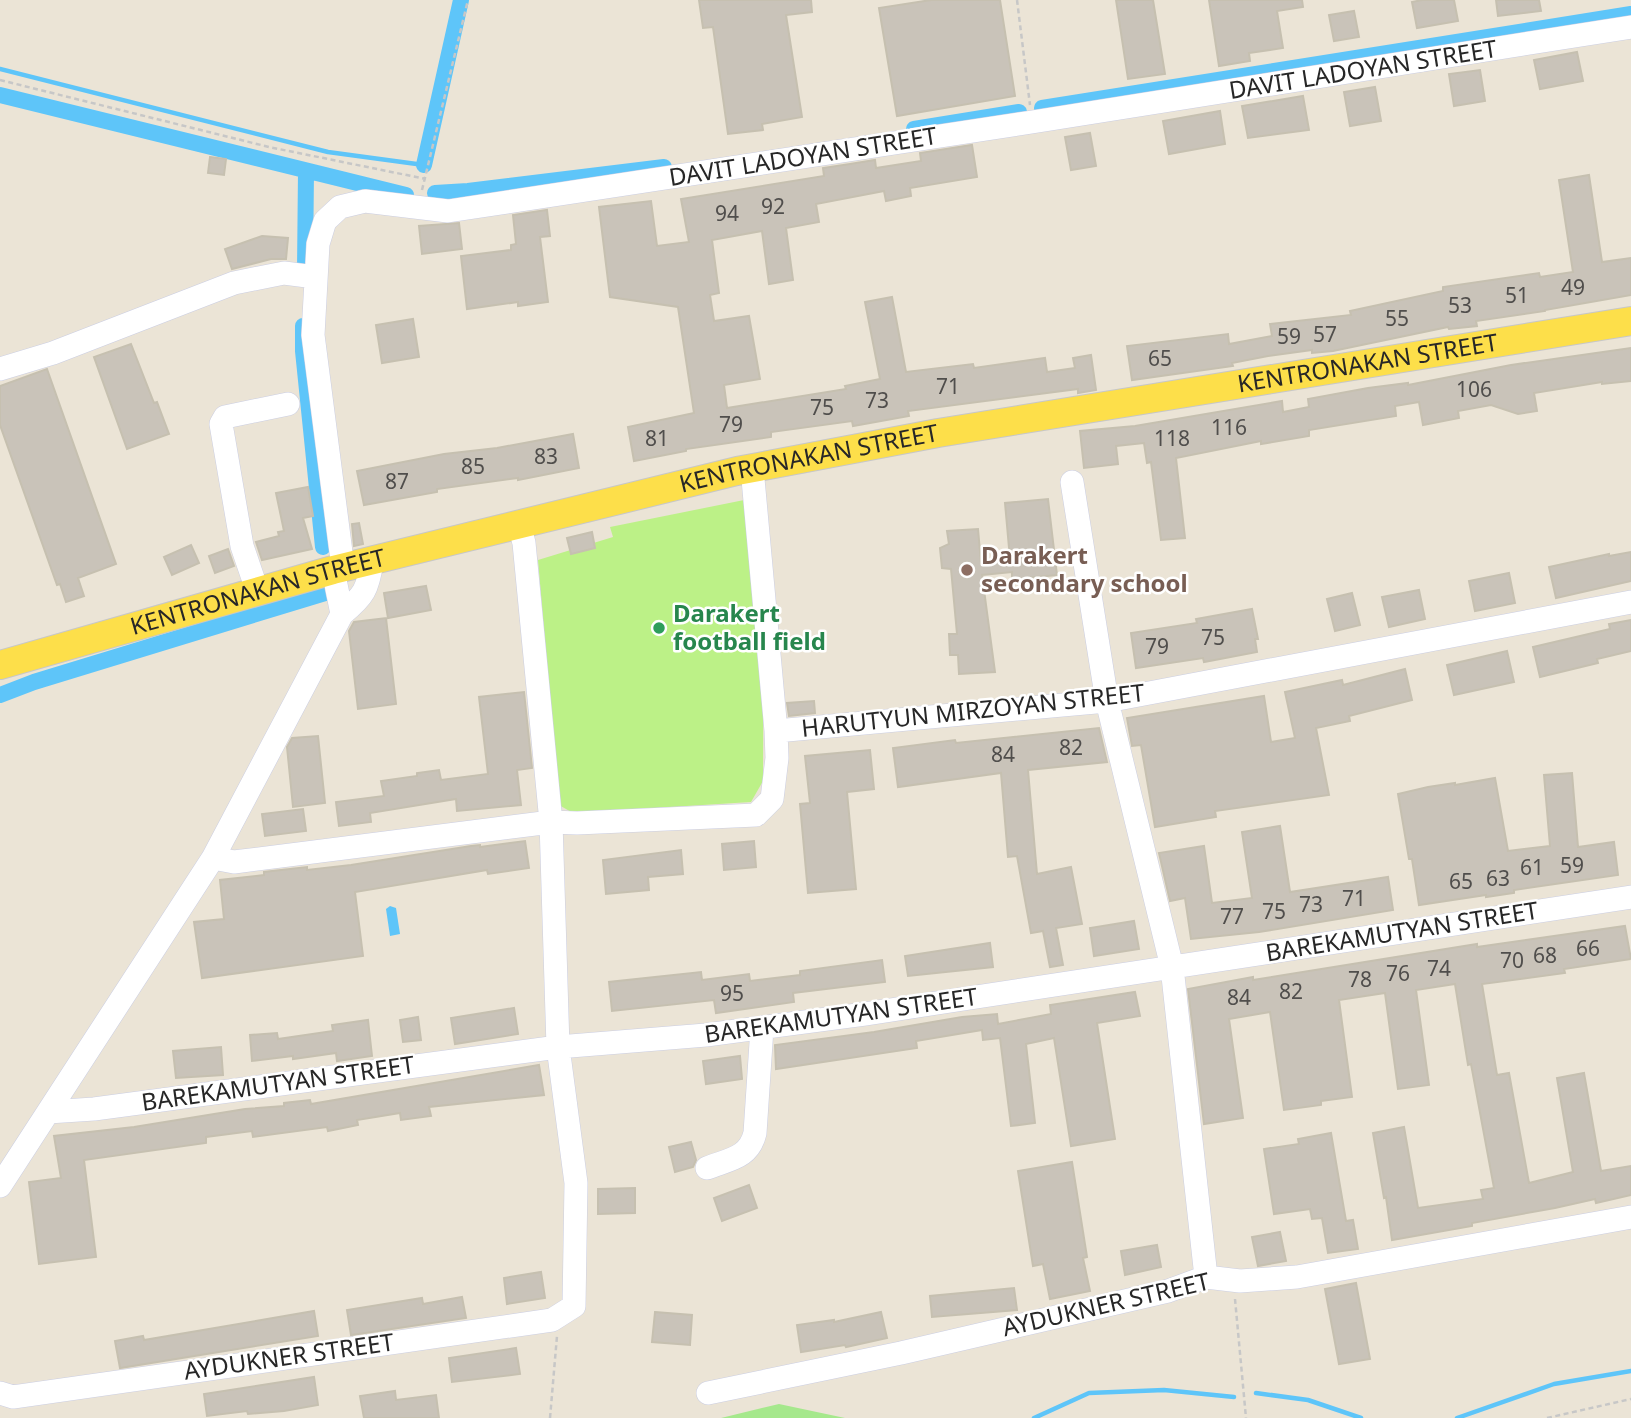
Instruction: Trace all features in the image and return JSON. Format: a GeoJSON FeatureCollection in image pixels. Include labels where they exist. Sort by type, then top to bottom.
{"type":"FeatureCollection","features":[{"type":"Feature","properties":{"kind":"main road","name":"KENTRONAKAN STREET"},"geometry":{"type":"LineString","coordinates":[[0,665],[257,590],[752,468],[965,429],[1631,321]]}},
{"type":"Feature","properties":{"kind":"street","name":"DAVIT LADOYAN STREET"},"geometry":{"type":"LineString","coordinates":[[342,614],[313,335],[318,244],[325,221],[340,207],[365,201],[448,211],[1631,27]]}},
{"type":"Feature","properties":{"kind":"street"},"geometry":{"type":"LineString","coordinates":[[0,369],[53,353],[234,283],[284,273],[315,277]]}},
{"type":"Feature","properties":{"kind":"street"},"geometry":{"type":"LineString","coordinates":[[257,590],[242,546],[221,424],[225,417],[288,404]]}},
{"type":"Feature","properties":{"kind":"street"},"geometry":{"type":"LineString","coordinates":[[752,468],[776,731]]}},
{"type":"Feature","properties":{"kind":"street"},"geometry":{"type":"LineString","coordinates":[[1072,482],[1107,701],[1172,967],[1206,1277]]}},
{"type":"Feature","properties":{"kind":"street"},"geometry":{"type":"LineString","coordinates":[[519,524],[524,543],[551,822],[558,1047]]}},
{"type":"Feature","properties":{"kind":"street"},"geometry":{"type":"LineString","coordinates":[[0,1186],[213,858],[342,614],[358,601],[368,587],[372,561]]}},
{"type":"Feature","properties":{"kind":"street","name":"HARUTYUN MIRZOYAN STREET"},"geometry":{"type":"LineString","coordinates":[[213,858],[234,862],[551,822],[756,815],[772,799],[777,758],[776,731],[1107,701],[1631,603]]}},
{"type":"Feature","properties":{"kind":"street","name":"BAREKAMUTYAN STREET"},"geometry":{"type":"LineString","coordinates":[[48,1112],[94,1109],[558,1047],[762,1028],[1631,897]]}},
{"type":"Feature","properties":{"kind":"street"},"geometry":{"type":"LineString","coordinates":[[707,1168],[745,1153],[752,1147],[762,1028]]}},
{"type":"Feature","properties":{"kind":"street","name":"AYDUKNER STREET"},"geometry":{"type":"LineString","coordinates":[[0,1393],[13,1397],[552,1320],[574,1306],[576,1183],[558,1047]]}},
{"type":"Feature","properties":{"kind":"street","name":"AYDUKNER STREET"},"geometry":{"type":"LineString","coordinates":[[708,1393],[901,1353],[1168,1291],[1206,1277],[1240,1281],[1297,1277],[1631,1217]]}},
{"type":"Feature","properties":{"kind":"path"},"geometry":{"type":"LineString","coordinates":[[415,206],[426,179],[468,0]]}},
{"type":"Feature","properties":{"kind":"path"},"geometry":{"type":"LineString","coordinates":[[1017,0],[1032,122]]}},
{"type":"Feature","properties":{"kind":"path"},"geometry":{"type":"LineString","coordinates":[[0,80],[269,147],[426,179]]}},
{"type":"Feature","properties":{"kind":"path"},"geometry":{"type":"LineString","coordinates":[[1240,1281],[1235,1299],[1246,1418]]}},
{"type":"Feature","properties":{"kind":"path"},"geometry":{"type":"LineString","coordinates":[[550,1418],[558,1341],[552,1320]]}},
{"type":"Feature","properties":{"kind":"path"},"geometry":{"type":"LineString","coordinates":[[1547,1418],[1631,1399]]}},
{"type":"Feature","properties":{"kind":"green space","name":"Darakert football field"},"geometry":{"type":"Polygon","coordinates":[[[764,496],[763,781],[751,802],[573,813],[559,805],[538,560],[613,537],[610,527],[764,496]]]}},
{"type":"Feature","properties":{"kind":"green space"},"geometry":{"type":"Polygon","coordinates":[[[779,1404],[845,1418],[721,1418],[779,1404]]]}},
{"type":"Feature","properties":{"kind":"water"},"geometry":{"type":"Polygon","coordinates":[[[390,906],[396,908],[400,934],[390,936],[386,909],[390,906]]]}},
{"type":"Feature","properties":{"kind":"building"},"geometry":{"type":"Polygon","coordinates":[[[699,0],[811,0],[812,12],[786,15],[802,117],[762,124],[763,130],[728,134],[713,27],[703,28],[699,0]]]}},
{"type":"Feature","properties":{"kind":"building"},"geometry":{"type":"Polygon","coordinates":[[[931,0],[1000,0],[1015,96],[897,116],[879,8],[931,0]]]}},
{"type":"Feature","properties":{"kind":"building"},"geometry":{"type":"Polygon","coordinates":[[[1116,0],[1153,0],[1165,74],[1128,79],[1116,0]]]}},
{"type":"Feature","properties":{"kind":"building"},"geometry":{"type":"Polygon","coordinates":[[[1209,0],[1302,0],[1303,7],[1277,11],[1283,48],[1249,53],[1250,61],[1219,66],[1209,0]]]}},
{"type":"Feature","properties":{"kind":"building"},"geometry":{"type":"Polygon","coordinates":[[[1454,0],[1458,21],[1417,28],[1412,2],[1454,0]]]}},
{"type":"Feature","properties":{"kind":"building"},"geometry":{"type":"Polygon","coordinates":[[[1496,0],[1539,0],[1541,11],[1498,16],[1496,0]]]}},
{"type":"Feature","properties":{"kind":"building"},"geometry":{"type":"Polygon","coordinates":[[[1354,11],[1359,37],[1334,41],[1329,15],[1354,11]]]}},
{"type":"Feature","properties":{"kind":"building"},"geometry":{"type":"Polygon","coordinates":[[[1577,52],[1583,81],[1540,89],[1534,60],[1577,52]]]}},
{"type":"Feature","properties":{"kind":"building"},"geometry":{"type":"Polygon","coordinates":[[[1480,70],[1485,101],[1454,106],[1449,74],[1480,70]]]}},
{"type":"Feature","properties":{"kind":"building"},"geometry":{"type":"Polygon","coordinates":[[[1375,87],[1381,121],[1350,126],[1344,92],[1375,87]]]}},
{"type":"Feature","properties":{"kind":"building"},"geometry":{"type":"Polygon","coordinates":[[[1303,96],[1309,130],[1248,138],[1242,106],[1303,96]]]}},
{"type":"Feature","properties":{"kind":"building"},"geometry":{"type":"Polygon","coordinates":[[[1220,111],[1225,144],[1169,154],[1163,121],[1220,111]]]}},
{"type":"Feature","properties":{"kind":"building"},"geometry":{"type":"Polygon","coordinates":[[[1090,133],[1096,166],[1071,170],[1065,137],[1090,133]]]}},
{"type":"Feature","properties":{"kind":"building"},"geometry":{"type":"Polygon","coordinates":[[[972,145],[977,177],[910,188],[911,196],[886,201],[884,191],[816,204],[819,222],[786,228],[793,280],[769,284],[762,231],[712,240],[719,293],[710,295],[714,321],[749,316],[760,379],[724,385],[727,408],[846,389],[845,386],[880,379],[865,302],[892,297],[906,372],[973,364],[974,368],[1045,358],[1047,372],[1075,368],[1073,358],[1091,355],[1096,390],[1078,393],[1078,389],[908,411],[909,416],[853,426],[852,421],[771,432],[771,437],[686,449],[634,461],[628,427],[694,413],[678,307],[610,297],[599,207],[651,201],[657,246],[689,242],[681,199],[824,176],[823,168],[875,160],[876,168],[921,161],[920,153],[972,145]]]}},
{"type":"Feature","properties":{"kind":"building"},"geometry":{"type":"Polygon","coordinates":[[[210,157],[226,159],[224,175],[208,173],[210,157]]]}},
{"type":"Feature","properties":{"kind":"building"},"geometry":{"type":"Polygon","coordinates":[[[1589,175],[1602,262],[1631,258],[1631,295],[1476,321],[1477,326],[1448,327],[1333,351],[1312,353],[1312,350],[1268,356],[1232,363],[1233,366],[1132,380],[1127,346],[1228,334],[1229,344],[1272,336],[1270,324],[1351,315],[1350,311],[1443,291],[1443,287],[1539,273],[1540,277],[1573,272],[1559,180],[1589,175]]]}},
{"type":"Feature","properties":{"kind":"building"},"geometry":{"type":"Polygon","coordinates":[[[547,210],[550,236],[540,237],[548,302],[518,306],[518,302],[467,309],[461,256],[511,250],[511,245],[516,244],[513,215],[547,210]]]}},
{"type":"Feature","properties":{"kind":"building"},"geometry":{"type":"Polygon","coordinates":[[[459,223],[462,249],[422,254],[419,226],[459,223]]]}},
{"type":"Feature","properties":{"kind":"building"},"geometry":{"type":"Polygon","coordinates":[[[262,236],[288,238],[286,259],[271,259],[232,269],[225,249],[262,236]]]}},
{"type":"Feature","properties":{"kind":"building"},"geometry":{"type":"Polygon","coordinates":[[[413,319],[419,357],[382,363],[376,325],[413,319]]]}},
{"type":"Feature","properties":{"kind":"building"},"geometry":{"type":"Polygon","coordinates":[[[131,344],[169,434],[127,449],[94,357],[131,344]]]}},
{"type":"Feature","properties":{"kind":"building"},"geometry":{"type":"Polygon","coordinates":[[[1631,348],[1631,381],[1602,382],[1534,393],[1537,411],[1518,414],[1491,405],[1458,411],[1459,418],[1423,425],[1419,402],[1395,406],[1396,416],[1309,430],[1309,436],[1261,444],[1261,441],[1176,458],[1185,538],[1161,540],[1151,462],[1147,463],[1144,443],[1116,446],[1118,464],[1084,468],[1080,431],[1135,426],[1282,401],[1283,412],[1309,407],[1308,399],[1631,348]]]}},
{"type":"Feature","properties":{"kind":"building"},"geometry":{"type":"Polygon","coordinates":[[[47,369],[116,564],[78,578],[84,596],[66,602],[60,584],[57,585],[0,425],[0,386],[47,369]]]}},
{"type":"Feature","properties":{"kind":"building"},"geometry":{"type":"Polygon","coordinates":[[[573,434],[579,468],[518,480],[437,489],[437,492],[364,505],[357,471],[573,434]]]}},
{"type":"Feature","properties":{"kind":"building"},"geometry":{"type":"Polygon","coordinates":[[[308,487],[313,516],[303,518],[312,549],[262,560],[256,542],[279,536],[278,532],[284,531],[276,493],[308,487]]]}},
{"type":"Feature","properties":{"kind":"building"},"geometry":{"type":"Polygon","coordinates":[[[1048,499],[1057,575],[1012,579],[1012,572],[982,575],[995,672],[959,674],[958,655],[950,655],[949,634],[957,634],[951,569],[942,568],[940,548],[949,544],[947,531],[978,529],[981,563],[1010,559],[1005,503],[1048,499]]]}},
{"type":"Feature","properties":{"kind":"building"},"geometry":{"type":"Polygon","coordinates":[[[359,523],[363,544],[354,546],[352,524],[359,523]]]}},
{"type":"Feature","properties":{"kind":"building"},"geometry":{"type":"Polygon","coordinates":[[[592,532],[595,548],[571,554],[567,538],[592,532]]]}},
{"type":"Feature","properties":{"kind":"building"},"geometry":{"type":"Polygon","coordinates":[[[191,545],[199,563],[172,575],[164,557],[191,545]]]}},
{"type":"Feature","properties":{"kind":"building"},"geometry":{"type":"Polygon","coordinates":[[[228,549],[234,566],[215,573],[209,556],[228,549]]]}},
{"type":"Feature","properties":{"kind":"building"},"geometry":{"type":"Polygon","coordinates":[[[1631,552],[1631,581],[1556,598],[1549,567],[1631,552]]]}},
{"type":"Feature","properties":{"kind":"building"},"geometry":{"type":"Polygon","coordinates":[[[1509,573],[1515,603],[1475,611],[1469,581],[1509,573]]]}},
{"type":"Feature","properties":{"kind":"building"},"geometry":{"type":"Polygon","coordinates":[[[426,586],[431,610],[388,618],[384,593],[426,586]]]}},
{"type":"Feature","properties":{"kind":"building"},"geometry":{"type":"Polygon","coordinates":[[[1419,590],[1425,619],[1389,627],[1382,597],[1419,590]]]}},
{"type":"Feature","properties":{"kind":"building"},"geometry":{"type":"Polygon","coordinates":[[[1352,593],[1360,625],[1335,631],[1327,599],[1352,593]]]}},
{"type":"Feature","properties":{"kind":"building"},"geometry":{"type":"Polygon","coordinates":[[[1252,609],[1258,639],[1255,639],[1257,652],[1204,662],[1203,658],[1136,668],[1131,633],[1197,623],[1196,619],[1252,609]]]}},
{"type":"Feature","properties":{"kind":"building"},"geometry":{"type":"Polygon","coordinates":[[[386,618],[396,704],[358,709],[349,631],[354,622],[386,618]]]}},
{"type":"Feature","properties":{"kind":"building"},"geometry":{"type":"Polygon","coordinates":[[[1631,620],[1631,651],[1597,659],[1598,663],[1540,677],[1533,647],[1610,629],[1609,624],[1631,620]]]}},
{"type":"Feature","properties":{"kind":"building"},"geometry":{"type":"Polygon","coordinates":[[[1507,651],[1514,682],[1454,695],[1447,665],[1507,651]]]}},
{"type":"Feature","properties":{"kind":"building"},"geometry":{"type":"Polygon","coordinates":[[[1405,669],[1412,700],[1349,716],[1350,721],[1316,728],[1329,795],[1215,811],[1216,817],[1155,827],[1141,745],[1132,746],[1127,718],[1264,696],[1271,742],[1295,738],[1285,692],[1342,680],[1343,685],[1405,669]]]}},
{"type":"Feature","properties":{"kind":"building"},"geometry":{"type":"Polygon","coordinates":[[[524,692],[532,768],[517,770],[521,805],[457,811],[456,799],[370,813],[371,822],[339,826],[336,802],[384,796],[381,781],[439,770],[441,780],[488,774],[479,697],[524,692]]]}},
{"type":"Feature","properties":{"kind":"building"},"geometry":{"type":"Polygon","coordinates":[[[814,701],[815,713],[789,716],[787,703],[814,701]]]}},
{"type":"Feature","properties":{"kind":"building"},"geometry":{"type":"Polygon","coordinates":[[[1099,728],[1107,762],[1028,770],[1037,874],[1071,867],[1082,924],[1056,928],[1063,965],[1050,967],[1043,931],[1031,933],[1017,856],[1008,857],[1001,773],[898,787],[893,748],[1099,728]]]}},
{"type":"Feature","properties":{"kind":"building"},"geometry":{"type":"Polygon","coordinates":[[[318,736],[325,803],[293,807],[287,747],[292,738],[318,736]]]}},
{"type":"Feature","properties":{"kind":"building"},"geometry":{"type":"Polygon","coordinates":[[[870,750],[874,789],[847,792],[856,889],[808,893],[800,804],[810,803],[805,756],[870,750]]]}},
{"type":"Feature","properties":{"kind":"building"},"geometry":{"type":"Polygon","coordinates":[[[1572,773],[1578,847],[1614,842],[1618,875],[1514,890],[1514,893],[1419,905],[1398,794],[1495,778],[1508,851],[1550,846],[1544,775],[1572,773]]]}},
{"type":"Feature","properties":{"kind":"building"},"geometry":{"type":"Polygon","coordinates":[[[303,809],[306,831],[265,836],[262,814],[303,809]]]}},
{"type":"Feature","properties":{"kind":"building"},"geometry":{"type":"Polygon","coordinates":[[[1280,826],[1290,892],[1388,877],[1393,910],[1259,932],[1191,939],[1185,898],[1170,901],[1159,853],[1204,846],[1212,903],[1252,898],[1242,832],[1280,826]]]}},
{"type":"Feature","properties":{"kind":"building"},"geometry":{"type":"Polygon","coordinates":[[[525,841],[529,868],[488,874],[487,870],[355,892],[363,956],[202,978],[194,922],[224,919],[220,880],[264,875],[264,872],[351,865],[471,846],[525,841]]]}},
{"type":"Feature","properties":{"kind":"building"},"geometry":{"type":"Polygon","coordinates":[[[754,841],[756,867],[724,870],[722,844],[754,841]]]}},
{"type":"Feature","properties":{"kind":"building"},"geometry":{"type":"Polygon","coordinates":[[[681,850],[683,874],[648,877],[649,890],[606,894],[603,860],[681,850]]]}},
{"type":"Feature","properties":{"kind":"building"},"geometry":{"type":"Polygon","coordinates":[[[1134,921],[1139,949],[1094,956],[1090,928],[1134,921]]]}},
{"type":"Feature","properties":{"kind":"building"},"geometry":{"type":"Polygon","coordinates":[[[1625,926],[1631,959],[1564,969],[1565,973],[1482,984],[1497,1075],[1509,1073],[1529,1183],[1573,1172],[1557,1078],[1584,1073],[1601,1171],[1631,1166],[1631,1195],[1596,1203],[1595,1199],[1472,1223],[1472,1226],[1392,1240],[1373,1133],[1404,1127],[1418,1208],[1483,1199],[1481,1190],[1494,1188],[1471,1064],[1468,1065],[1455,984],[1416,990],[1429,1085],[1398,1089],[1385,993],[1339,1000],[1352,1097],[1321,1101],[1321,1105],[1284,1110],[1270,1012],[1229,1019],[1243,1118],[1204,1124],[1188,989],[1477,944],[1477,947],[1625,926]]]}},
{"type":"Feature","properties":{"kind":"building"},"geometry":{"type":"Polygon","coordinates":[[[990,943],[993,967],[908,976],[905,956],[990,943]]]}},
{"type":"Feature","properties":{"kind":"building"},"geometry":{"type":"Polygon","coordinates":[[[882,960],[885,982],[793,993],[794,1002],[716,1013],[714,1000],[612,1011],[609,982],[701,972],[702,980],[749,974],[750,981],[882,960]]]}},
{"type":"Feature","properties":{"kind":"building"},"geometry":{"type":"Polygon","coordinates":[[[1135,992],[1140,1016],[1097,1023],[1115,1139],[1071,1146],[1054,1038],[1026,1044],[1035,1123],[1011,1126],[1000,1038],[983,1040],[982,1030],[916,1041],[917,1048],[776,1069],[775,1045],[962,1017],[997,1014],[998,1024],[1051,1014],[1050,1005],[1135,992]]]}},
{"type":"Feature","properties":{"kind":"building"},"geometry":{"type":"Polygon","coordinates":[[[514,1008],[518,1034],[455,1044],[451,1018],[514,1008]]]}},
{"type":"Feature","properties":{"kind":"building"},"geometry":{"type":"Polygon","coordinates":[[[418,1017],[421,1040],[403,1042],[400,1020],[418,1017]]]}},
{"type":"Feature","properties":{"kind":"building"},"geometry":{"type":"Polygon","coordinates":[[[368,1020],[372,1056],[337,1061],[336,1053],[252,1061],[250,1035],[277,1033],[278,1039],[333,1031],[332,1025],[368,1020]]]}},
{"type":"Feature","properties":{"kind":"building"},"geometry":{"type":"Polygon","coordinates":[[[221,1047],[223,1075],[176,1078],[173,1051],[221,1047]]]}},
{"type":"Feature","properties":{"kind":"building"},"geometry":{"type":"Polygon","coordinates":[[[740,1056],[742,1079],[706,1084],[703,1061],[740,1056]]]}},
{"type":"Feature","properties":{"kind":"building"},"geometry":{"type":"Polygon","coordinates":[[[539,1065],[544,1095],[429,1107],[431,1116],[401,1120],[400,1113],[357,1120],[358,1125],[328,1131],[327,1127],[253,1137],[252,1131],[206,1137],[206,1143],[84,1160],[96,1257],[39,1264],[29,1182],[61,1178],[54,1136],[284,1106],[284,1103],[310,1100],[311,1104],[539,1065]]]}},
{"type":"Feature","properties":{"kind":"building"},"geometry":{"type":"Polygon","coordinates":[[[1331,1133],[1346,1221],[1353,1220],[1358,1249],[1328,1253],[1322,1218],[1312,1219],[1310,1209],[1274,1214],[1264,1149],[1299,1144],[1298,1139],[1331,1133]]]}},
{"type":"Feature","properties":{"kind":"building"},"geometry":{"type":"Polygon","coordinates":[[[691,1142],[696,1160],[693,1167],[675,1172],[669,1147],[691,1142]]]}},
{"type":"Feature","properties":{"kind":"building"},"geometry":{"type":"Polygon","coordinates":[[[1072,1162],[1087,1257],[1083,1258],[1090,1291],[1050,1299],[1043,1264],[1033,1266],[1018,1171],[1072,1162]]]}},
{"type":"Feature","properties":{"kind":"building"},"geometry":{"type":"Polygon","coordinates":[[[749,1185],[757,1208],[722,1221],[714,1198],[749,1185]]]}},
{"type":"Feature","properties":{"kind":"building"},"geometry":{"type":"Polygon","coordinates":[[[635,1188],[635,1213],[598,1214],[598,1189],[635,1188]]]}},
{"type":"Feature","properties":{"kind":"building"},"geometry":{"type":"Polygon","coordinates":[[[1280,1232],[1286,1261],[1258,1266],[1252,1237],[1280,1232]]]}},
{"type":"Feature","properties":{"kind":"building"},"geometry":{"type":"Polygon","coordinates":[[[1157,1245],[1161,1267],[1125,1275],[1121,1251],[1157,1245]]]}},
{"type":"Feature","properties":{"kind":"building"},"geometry":{"type":"Polygon","coordinates":[[[541,1272],[545,1298],[507,1304],[504,1278],[541,1272]]]}},
{"type":"Feature","properties":{"kind":"building"},"geometry":{"type":"Polygon","coordinates":[[[1356,1283],[1370,1359],[1339,1364],[1325,1289],[1356,1283]]]}},
{"type":"Feature","properties":{"kind":"building"},"geometry":{"type":"Polygon","coordinates":[[[1014,1288],[1017,1310],[932,1317],[930,1296],[1014,1288]]]}},
{"type":"Feature","properties":{"kind":"building"},"geometry":{"type":"Polygon","coordinates":[[[462,1297],[466,1318],[351,1335],[347,1310],[422,1298],[423,1304],[462,1297]]]}},
{"type":"Feature","properties":{"kind":"building"},"geometry":{"type":"Polygon","coordinates":[[[314,1311],[318,1336],[120,1368],[115,1341],[143,1336],[144,1340],[314,1311]]]}},
{"type":"Feature","properties":{"kind":"building"},"geometry":{"type":"Polygon","coordinates":[[[655,1312],[692,1315],[690,1345],[652,1342],[655,1312]]]}},
{"type":"Feature","properties":{"kind":"building"},"geometry":{"type":"Polygon","coordinates":[[[881,1312],[887,1338],[846,1347],[801,1352],[797,1325],[834,1322],[881,1312]]]}},
{"type":"Feature","properties":{"kind":"building"},"geometry":{"type":"Polygon","coordinates":[[[516,1348],[520,1374],[452,1382],[449,1358],[516,1348]]]}},
{"type":"Feature","properties":{"kind":"building"},"geometry":{"type":"Polygon","coordinates":[[[314,1377],[318,1405],[284,1411],[248,1414],[247,1411],[207,1416],[204,1394],[314,1377]]]}},
{"type":"Feature","properties":{"kind":"building"},"geometry":{"type":"Polygon","coordinates":[[[395,1391],[396,1400],[436,1395],[439,1418],[364,1418],[360,1396],[395,1391]]]}},
{"type":"Feature","properties":{"kind":"waterway"},"geometry":{"type":"LineString","coordinates":[[424,165],[461,0]]}},
{"type":"Feature","properties":{"kind":"waterway"},"geometry":{"type":"LineString","coordinates":[[1042,108],[1631,14]]}},
{"type":"Feature","properties":{"kind":"waterway"},"geometry":{"type":"LineString","coordinates":[[0,69],[328,152],[424,165]]}},
{"type":"Feature","properties":{"kind":"waterway"},"geometry":{"type":"LineString","coordinates":[[0,95],[406,195]]}},
{"type":"Feature","properties":{"kind":"waterway"},"geometry":{"type":"LineString","coordinates":[[914,129],[1019,112]]}},
{"type":"Feature","properties":{"kind":"waterway"},"geometry":{"type":"LineString","coordinates":[[435,193],[664,167]]}},
{"type":"Feature","properties":{"kind":"waterway"},"geometry":{"type":"LineString","coordinates":[[305,270],[306,171]]}},
{"type":"Feature","properties":{"kind":"waterway"},"geometry":{"type":"LineString","coordinates":[[303,326],[303,351],[323,547]]}},
{"type":"Feature","properties":{"kind":"waterway"},"geometry":{"type":"LineString","coordinates":[[0,695],[34,682],[325,593]]}},
{"type":"Feature","properties":{"kind":"waterway"},"geometry":{"type":"LineString","coordinates":[[1457,1418],[1554,1384],[1631,1371]]}},
{"type":"Feature","properties":{"kind":"waterway"},"geometry":{"type":"LineString","coordinates":[[1034,1418],[1089,1393],[1164,1390],[1234,1397]]}},
{"type":"Feature","properties":{"kind":"waterway"},"geometry":{"type":"LineString","coordinates":[[1256,1393],[1308,1400],[1361,1418]]}},
{"type":"Feature","properties":{"kind":"place","name":"Darakert secondary school"},"geometry":{"type":"Point","coordinates":[967,570]}},
{"type":"Feature","properties":{"kind":"place","name":"Darakert football field"},"geometry":{"type":"Point","coordinates":[659,628]}}]}
